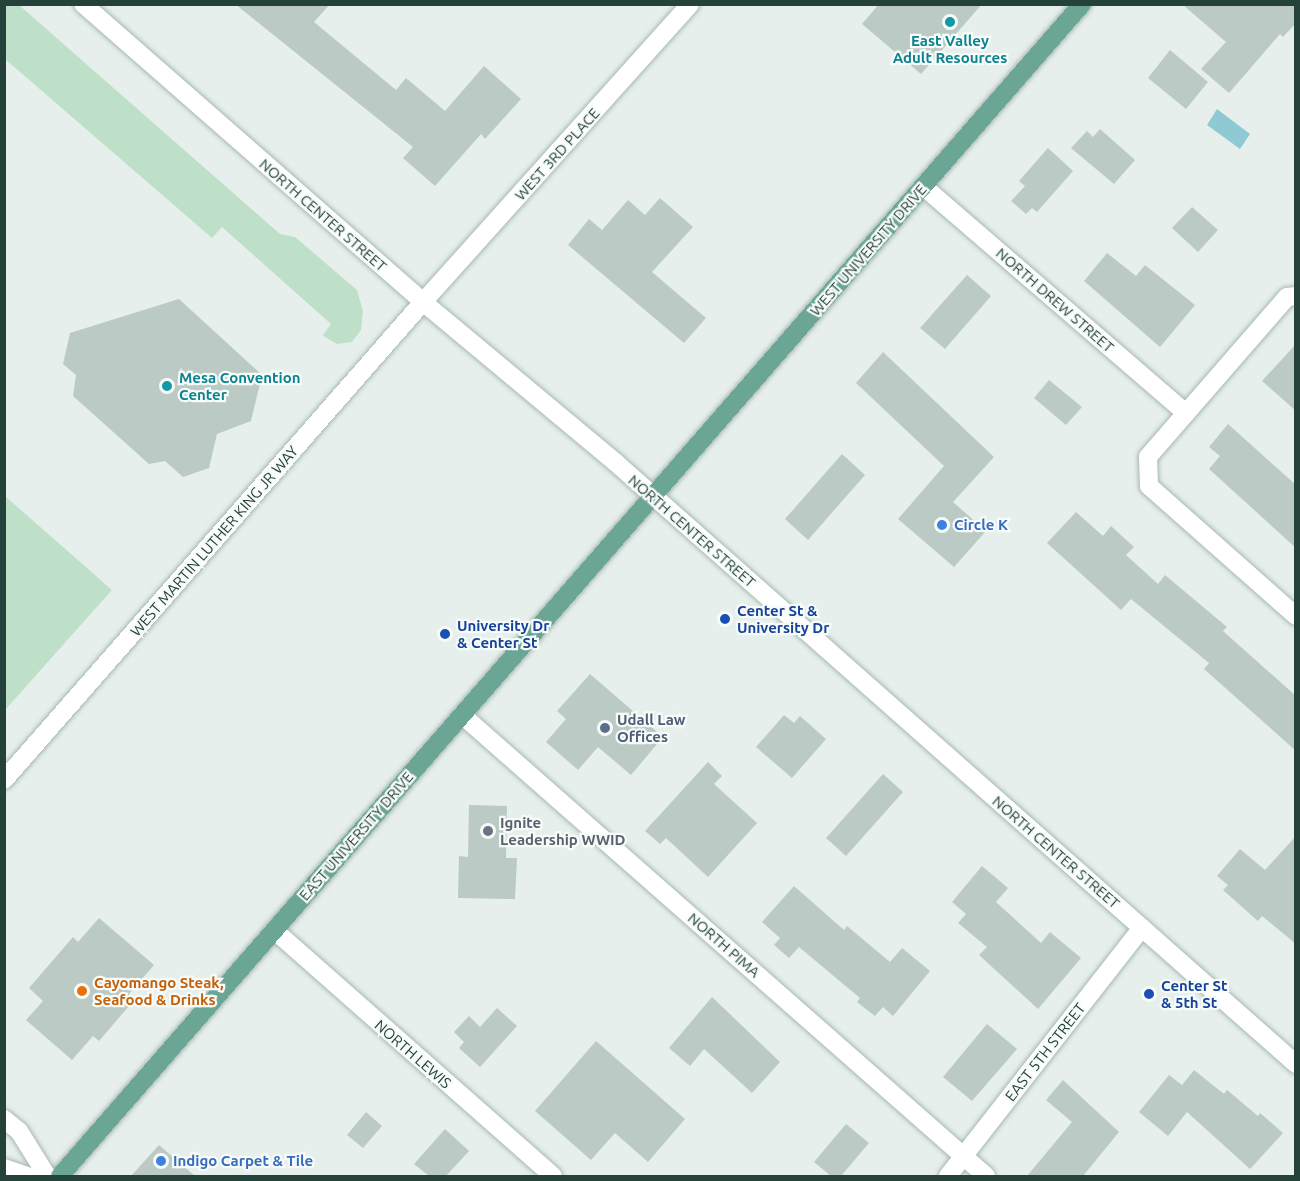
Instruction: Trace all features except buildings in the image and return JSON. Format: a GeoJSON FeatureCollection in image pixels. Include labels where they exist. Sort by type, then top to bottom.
{"type":"FeatureCollection","features":[{"type":"Feature","properties":{"kind":"main road","name":"WEST UNIVERSITY DRIVE"},"geometry":{"type":"LineString","coordinates":[[652,495],[1082,4]]}},
{"type":"Feature","properties":{"kind":"main road","name":"EAST UNIVERSITY DRIVE"},"geometry":{"type":"LineString","coordinates":[[60,1176],[652,495]]}},
{"type":"Feature","properties":{"kind":"street","name":"NORTH CENTER STREET"},"geometry":{"type":"LineString","coordinates":[[82,4],[423,302],[652,495],[1296,1064]]}},
{"type":"Feature","properties":{"kind":"street","name":"WEST 3RD PLACE"},"geometry":{"type":"LineString","coordinates":[[423,302],[690,4]]}},
{"type":"Feature","properties":{"kind":"street","name":"NORTH DREW STREET"},"geometry":{"type":"LineString","coordinates":[[924,187],[1186,413]]}},
{"type":"Feature","properties":{"kind":"street"},"geometry":{"type":"LineString","coordinates":[[1296,296],[1287,297],[1148,457],[1149,486],[1296,616]]}},
{"type":"Feature","properties":{"kind":"street","name":"WEST MARTIN LUTHER KING JR WAY"},"geometry":{"type":"LineString","coordinates":[[4,780],[423,302]]}},
{"type":"Feature","properties":{"kind":"street","name":"NORTH PIMA"},"geometry":{"type":"LineString","coordinates":[[462,715],[986,1176]]}},
{"type":"Feature","properties":{"kind":"street","name":"EAST 5TH STREET"},"geometry":{"type":"LineString","coordinates":[[948,1176],[1142,928]]}},
{"type":"Feature","properties":{"kind":"street","name":"NORTH LEWIS"},"geometry":{"type":"LineString","coordinates":[[274,930],[553,1176]]}},
{"type":"Feature","properties":{"kind":"street"},"geometry":{"type":"LineString","coordinates":[[4,1119],[19,1131],[46,1176]]}},
{"type":"Feature","properties":{"kind":"street"},"geometry":{"type":"LineString","coordinates":[[4,1168],[27,1176]]}},
{"type":"Feature","properties":{"kind":"green space"},"geometry":{"type":"Polygon","coordinates":[[[5,4],[19,5],[280,234],[295,237],[357,290],[363,311],[361,330],[352,342],[337,344],[325,337],[323,335],[331,324],[222,227],[212,238],[5,59],[5,4]]]}},
{"type":"Feature","properties":{"kind":"green space"},"geometry":{"type":"Polygon","coordinates":[[[5,496],[112,590],[5,710],[5,496]]]}},
{"type":"Feature","properties":{"kind":"water"},"geometry":{"type":"Polygon","coordinates":[[[1217,109],[1250,134],[1240,149],[1207,125],[1217,109]]]}},
{"type":"Feature","properties":{"kind":"place","name":"East Valley Adult Resources"},"geometry":{"type":"Point","coordinates":[950,22]}},
{"type":"Feature","properties":{"kind":"place","name":"Mesa Convention Center"},"geometry":{"type":"Point","coordinates":[167,386]}},
{"type":"Feature","properties":{"kind":"place","name":"Circle K"},"geometry":{"type":"Point","coordinates":[942,525]}},
{"type":"Feature","properties":{"kind":"place","name":"Center St & University Dr"},"geometry":{"type":"Point","coordinates":[725,619]}},
{"type":"Feature","properties":{"kind":"place","name":"University Dr & Center St"},"geometry":{"type":"Point","coordinates":[445,634]}},
{"type":"Feature","properties":{"kind":"place","name":"Udall Law Offices"},"geometry":{"type":"Point","coordinates":[605,728]}},
{"type":"Feature","properties":{"kind":"place","name":"Ignite Leadership WWID"},"geometry":{"type":"Point","coordinates":[488,831]}},
{"type":"Feature","properties":{"kind":"place","name":"Cayomango Steak, Seafood & Drinks"},"geometry":{"type":"Point","coordinates":[82,991]}},
{"type":"Feature","properties":{"kind":"place","name":"Center St & 5th St"},"geometry":{"type":"Point","coordinates":[1149,994]}},
{"type":"Feature","properties":{"kind":"place","name":"Indigo Carpet & Tile"},"geometry":{"type":"Point","coordinates":[161,1161]}}]}
